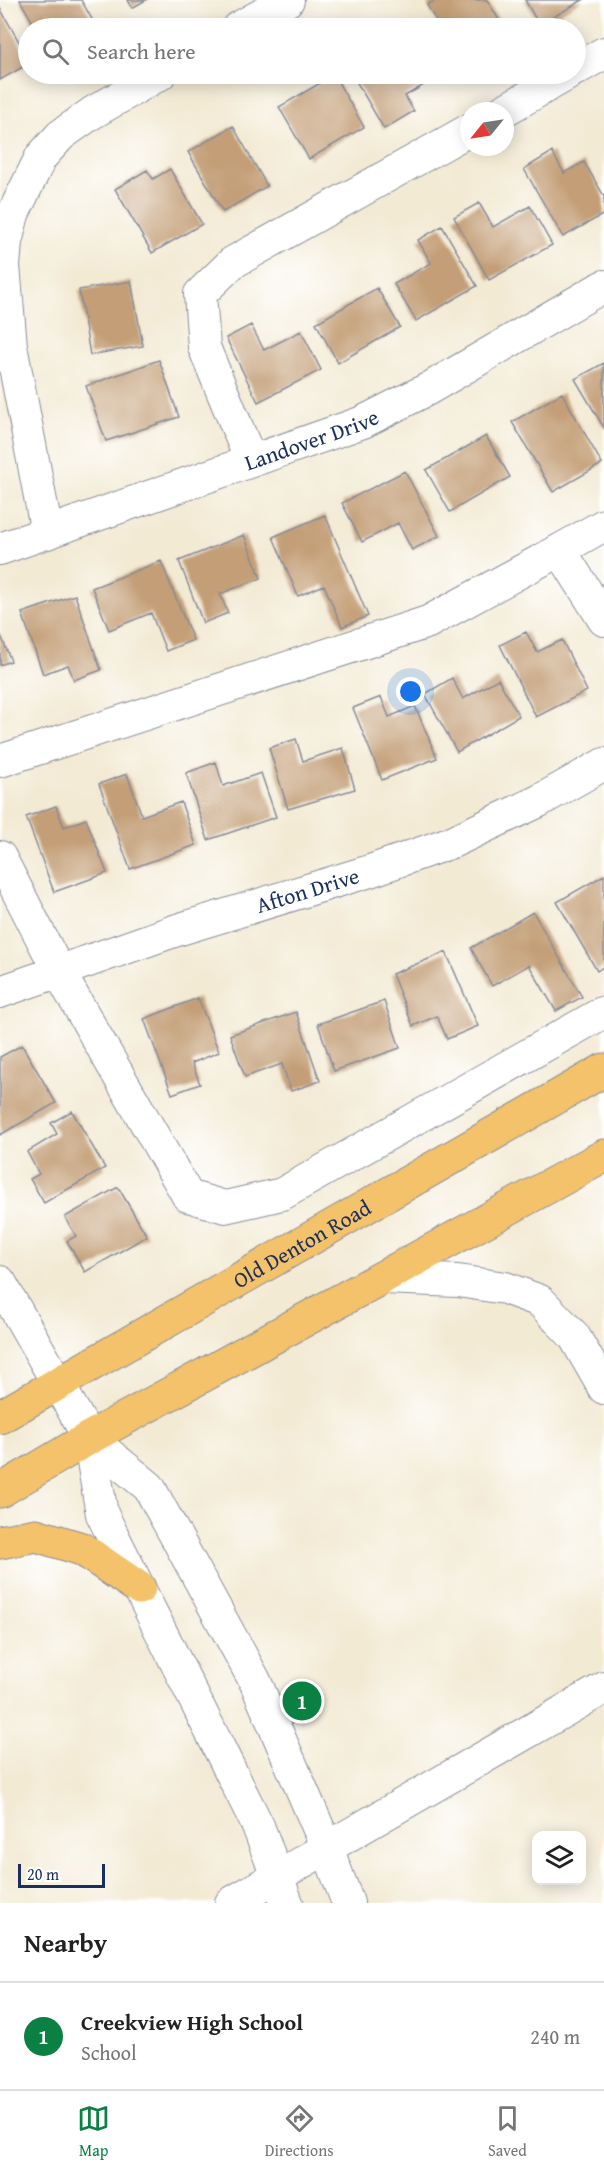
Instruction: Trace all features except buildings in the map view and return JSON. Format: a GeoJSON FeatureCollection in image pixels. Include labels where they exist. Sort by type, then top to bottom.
{"type":"FeatureCollection","features":[{"type":"Feature","properties":{"kind":"main road","name":"Old Denton Road"},"geometry":{"type":"LineString","coordinates":[[0,1417],[604,1070]]}},
{"type":"Feature","properties":{"kind":"main road"},"geometry":{"type":"LineString","coordinates":[[0,1491],[89,1438],[604,1156]]}},
{"type":"Feature","properties":{"kind":"main road"},"geometry":{"type":"LineString","coordinates":[[0,1542],[36,1535],[82,1550],[139,1588]]}},
{"type":"Feature","properties":{"kind":"street"},"geometry":{"type":"LineString","coordinates":[[256,18],[288,0]]}},
{"type":"Feature","properties":{"kind":"street"},"geometry":{"type":"LineString","coordinates":[[586,63],[604,53]]}},
{"type":"Feature","properties":{"kind":"street"},"geometry":{"type":"LineString","coordinates":[[47,533],[11,346],[4,266],[6,242],[13,214],[41,156],[61,135],[92,113],[143,84]]}},
{"type":"Feature","properties":{"kind":"street"},"geometry":{"type":"LineString","coordinates":[[514,105],[550,84]]}},
{"type":"Feature","properties":{"kind":"street"},"geometry":{"type":"LineString","coordinates":[[251,461],[204,347],[200,294],[232,263],[460,135]]}},
{"type":"Feature","properties":{"kind":"street","name":"Landover Drive"},"geometry":{"type":"LineString","coordinates":[[0,549],[363,422],[428,389],[604,286]]}},
{"type":"Feature","properties":{"kind":"street"},"geometry":{"type":"LineString","coordinates":[[0,761],[428,622],[604,525]]}},
{"type":"Feature","properties":{"kind":"street"},"geometry":{"type":"LineString","coordinates":[[560,550],[604,621]]}},
{"type":"Feature","properties":{"kind":"street","name":"Afton Drive"},"geometry":{"type":"LineString","coordinates":[[0,992],[177,930],[370,871],[452,842],[539,801],[604,764]]}},
{"type":"Feature","properties":{"kind":"street"},"geometry":{"type":"LineString","coordinates":[[0,856],[59,972],[188,1196],[225,1207],[282,1194],[604,1012]]}},
{"type":"Feature","properties":{"kind":"street"},"geometry":{"type":"LineString","coordinates":[[383,1278],[458,1281],[505,1288],[540,1301],[574,1336],[604,1388]]}},
{"type":"Feature","properties":{"kind":"street"},"geometry":{"type":"LineString","coordinates":[[0,1282],[89,1438],[102,1514],[258,1826],[282,1890]]}},
{"type":"Feature","properties":{"kind":"street"},"geometry":{"type":"LineString","coordinates":[[89,1438],[149,1487],[255,1681],[327,1848],[348,1903]]}},
{"type":"Feature","properties":{"kind":"street"},"geometry":{"type":"LineString","coordinates":[[231,1903],[282,1890],[327,1848],[604,1688]]}},
{"type":"Feature","properties":{"kind":"place","name":"Creekview High School"},"geometry":{"type":"Point","coordinates":[302,1701]}}]}
